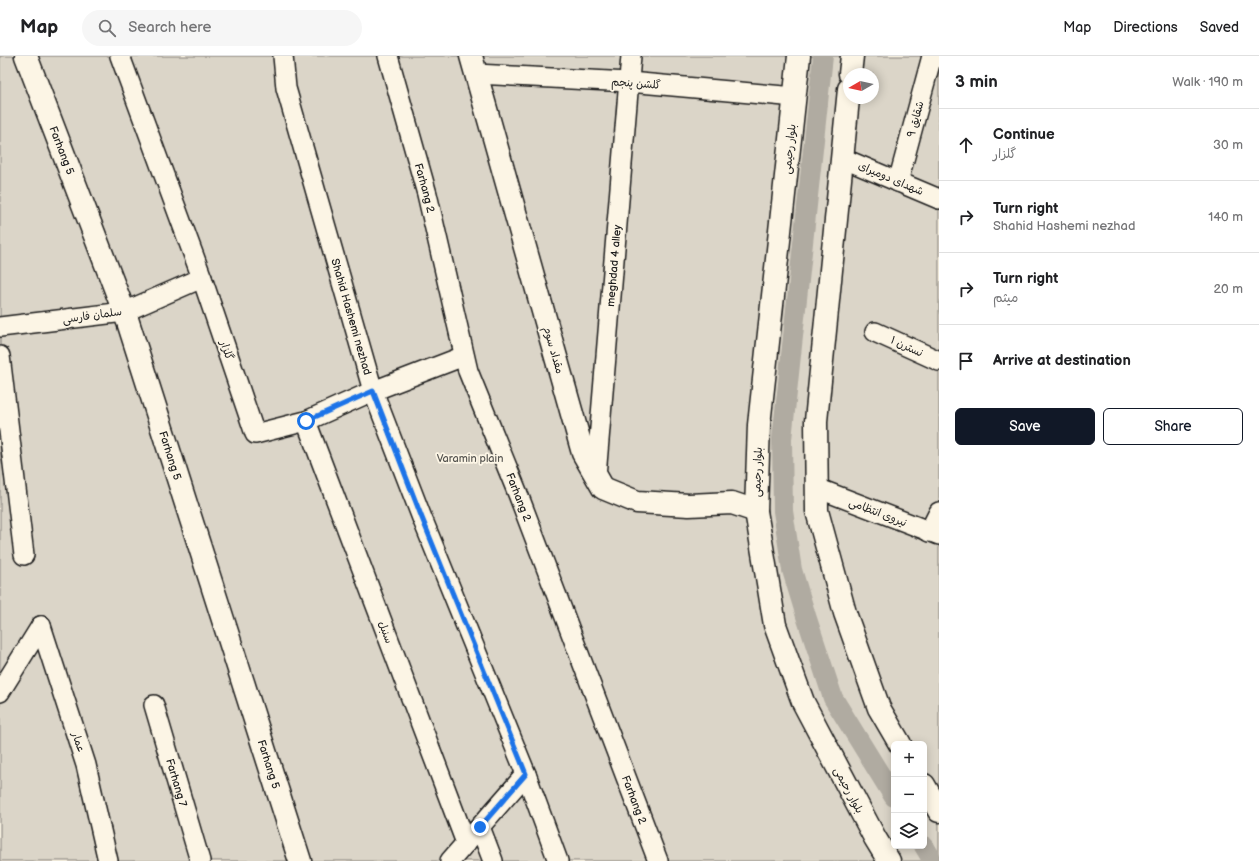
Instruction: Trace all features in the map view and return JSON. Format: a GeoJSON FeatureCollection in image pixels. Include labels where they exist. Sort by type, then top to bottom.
{"type":"FeatureCollection","features":[{"type":"Feature","properties":{"kind":"main road","name":"Farhang 5"},"geometry":{"type":"LineString","coordinates":[[26,56],[124,312],[300,861]]}},
{"type":"Feature","properties":{"kind":"main road","name":"بلوار رحیمی"},"geometry":{"type":"LineString","coordinates":[[799,56],[759,425],[756,511],[775,625],[803,702],[875,838],[889,861]]}},
{"type":"Feature","properties":{"kind":"main road"},"geometry":{"type":"LineString","coordinates":[[851,68],[852,56]]}},
{"type":"Feature","properties":{"kind":"main road","name":"مقداد سوم"},"geometry":{"type":"LineString","coordinates":[[473,65],[583,453],[603,488],[637,502],[689,505],[732,503],[756,511]]}},
{"type":"Feature","properties":{"kind":"main road"},"geometry":{"type":"LineString","coordinates":[[847,104],[816,420],[817,511],[845,612],[879,708],[898,741]]}},
{"type":"Feature","properties":{"kind":"main road"},"geometry":{"type":"LineString","coordinates":[[927,790],[939,811]]}},
{"type":"Feature","properties":{"kind":"street","name":"گلزار"},"geometry":{"type":"LineString","coordinates":[[120,56],[202,278],[255,434],[306,421],[373,391],[464,356]]}},
{"type":"Feature","properties":{"kind":"street","name":"Shahid Hashemi nezhad"},"geometry":{"type":"LineString","coordinates":[[283,56],[286,88],[373,391],[422,518],[526,774],[558,861]]}},
{"type":"Feature","properties":{"kind":"street","name":"Farhang 2"},"geometry":{"type":"LineString","coordinates":[[388,56],[427,194],[468,371],[518,494],[658,861]]}},
{"type":"Feature","properties":{"kind":"street","name":"meghdad 4 alley"},"geometry":{"type":"LineString","coordinates":[[596,476],[631,56]]}},
{"type":"Feature","properties":{"kind":"street","name":"شقایق ۹"},"geometry":{"type":"LineString","coordinates":[[898,182],[932,56]]}},
{"type":"Feature","properties":{"kind":"street","name":"گلشن پنجم"},"geometry":{"type":"LineString","coordinates":[[473,65],[629,82],[795,96]]}},
{"type":"Feature","properties":{"kind":"street","name":"شهدای دومیرای"},"geometry":{"type":"LineString","coordinates":[[842,158],[939,199]]}},
{"type":"Feature","properties":{"kind":"street","name":"سلمان فارسی"},"geometry":{"type":"LineString","coordinates":[[0,327],[124,312],[202,278]]}},
{"type":"Feature","properties":{"kind":"street","name":"نسترن ۱"},"geometry":{"type":"LineString","coordinates":[[875,332],[939,361]]}},
{"type":"Feature","properties":{"kind":"street"},"geometry":{"type":"LineString","coordinates":[[0,356],[24,555]]}},
{"type":"Feature","properties":{"kind":"street","name":"سنبل"},"geometry":{"type":"LineString","coordinates":[[306,421],[466,843]]}},
{"type":"Feature","properties":{"kind":"street","name":"نیروی انتظامی"},"geometry":{"type":"LineString","coordinates":[[817,488],[934,534]]}},
{"type":"Feature","properties":{"kind":"street"},"geometry":{"type":"LineString","coordinates":[[934,534],[939,512]]}},
{"type":"Feature","properties":{"kind":"street","name":"عمار"},"geometry":{"type":"LineString","coordinates":[[0,692],[41,626],[86,765],[108,861]]}},
{"type":"Feature","properties":{"kind":"street","name":"Farhang 7"},"geometry":{"type":"LineString","coordinates":[[154,705],[200,861]]}},
{"type":"Feature","properties":{"kind":"street"},"geometry":{"type":"LineString","coordinates":[[450,861],[526,774]]}},
{"type":"Feature","properties":{"kind":"street"},"geometry":{"type":"LineString","coordinates":[[480,827],[494,861]]}},
{"type":"Feature","properties":{"kind":"green space","name":"Varamin plain"},"geometry":{"type":"Polygon","coordinates":[[[0,56],[939,56],[939,861],[0,861],[0,56]]]}},
{"type":"Feature","properties":{"kind":"waterway"},"geometry":{"type":"LineString","coordinates":[[823,56],[782,439],[783,511],[792,570],[833,698],[891,792]]}},
{"type":"Feature","properties":{"kind":"waterway"},"geometry":{"type":"LineString","coordinates":[[926,849],[933,861]]}},
{"type":"Feature","properties":{"kind":"route"},"geometry":{"type":"LineString","coordinates":[[306,421],[373,391],[422,518],[526,774],[480,827]]}}]}
